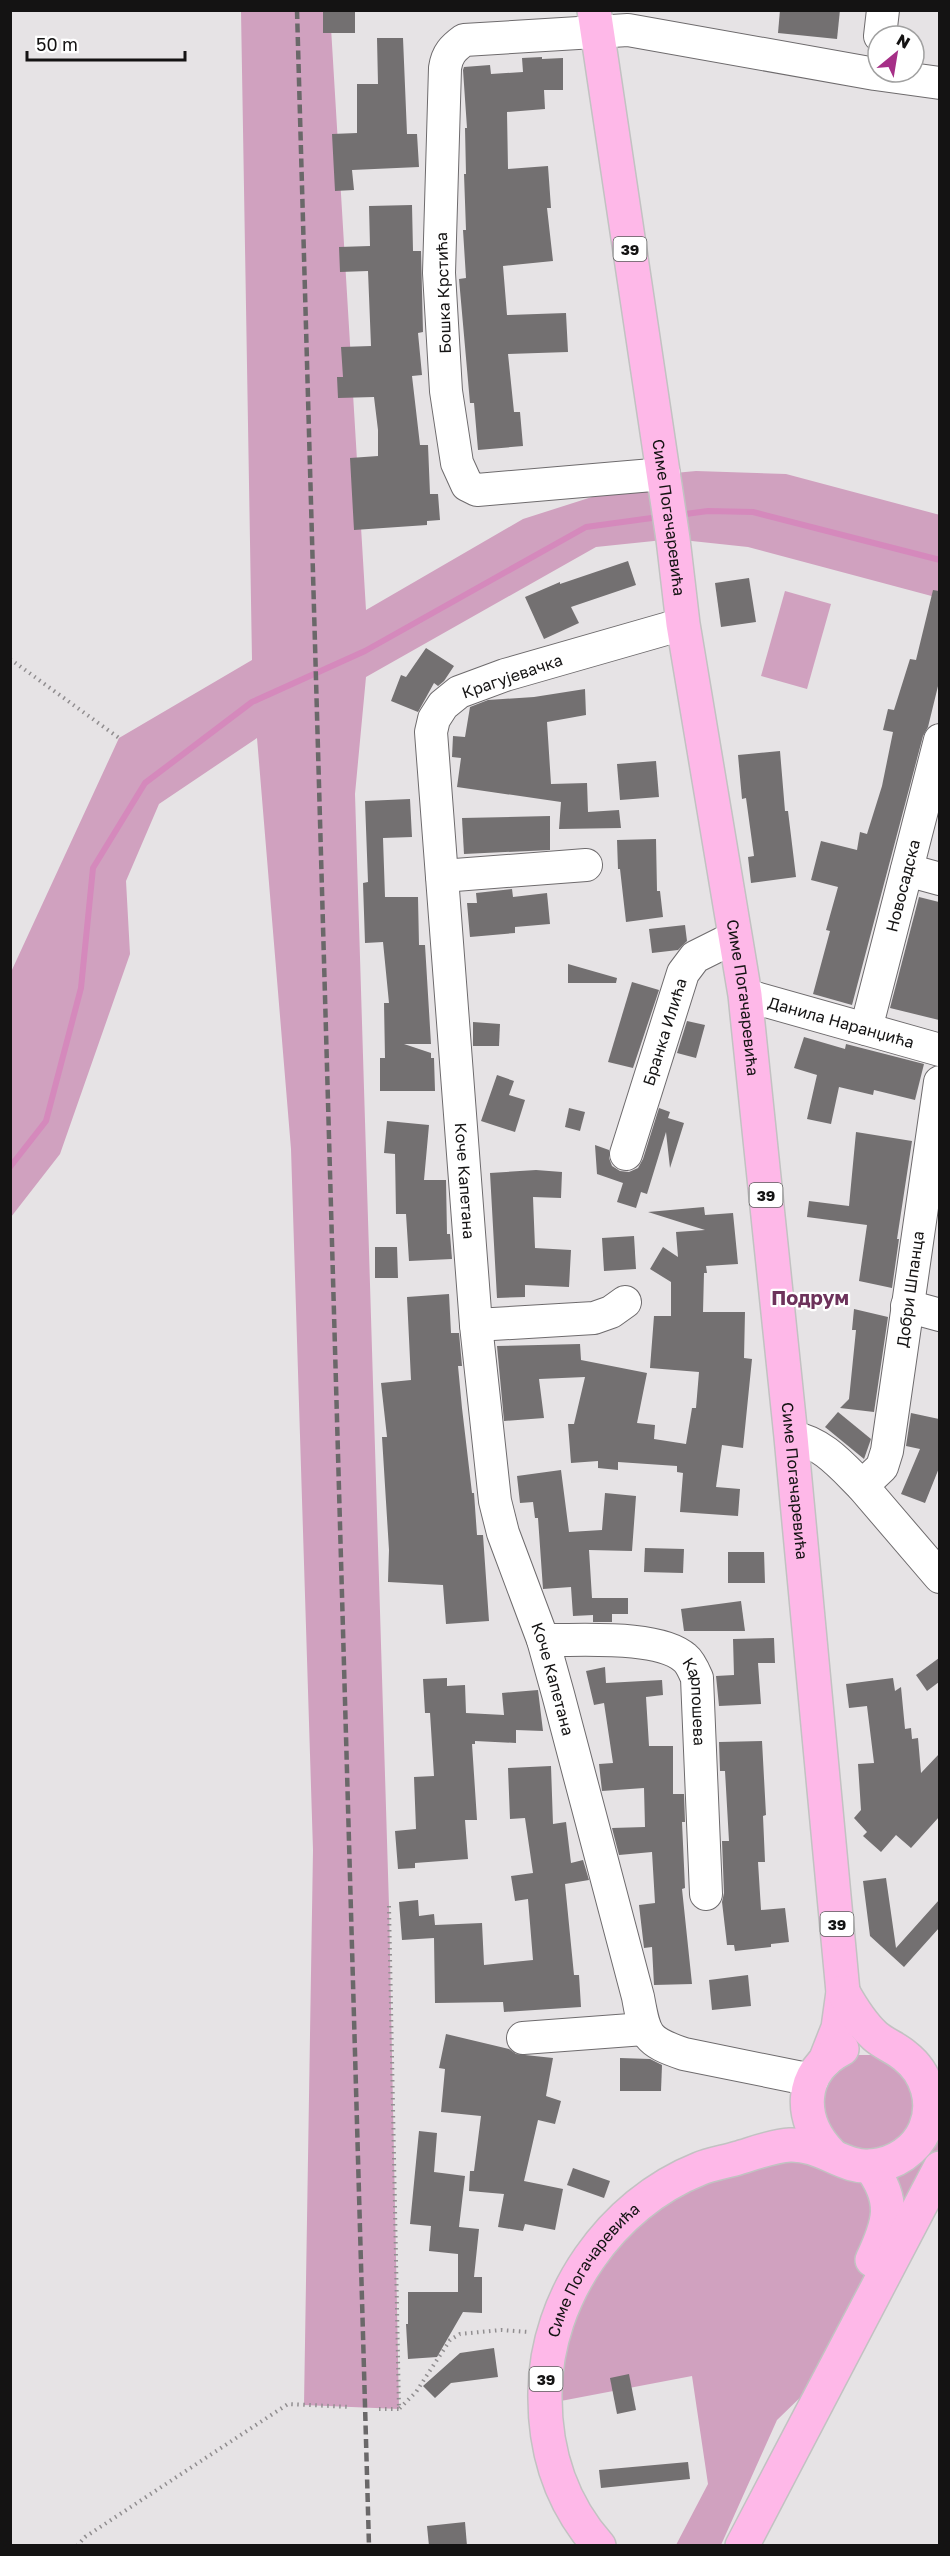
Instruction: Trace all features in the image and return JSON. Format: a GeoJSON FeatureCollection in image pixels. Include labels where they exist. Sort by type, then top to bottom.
{"type":"FeatureCollection","features":[{"type":"Feature","properties":{"kind":"main road","name":"Симе Погачаревића"},"geometry":{"type":"LineString","coordinates":[[596,21],[674,538],[683,624],[745,995],[791,1437],[843,1992],[838,2028],[798,2127],[773,2148]]}},
{"type":"Feature","properties":{"kind":"main road","name":"Симе Погачаревића"},"geometry":{"type":"LineString","coordinates":[[599,2546],[581,2524],[566,2499],[548,2442],[545,2387],[554,2334],[561,2312],[580,2271],[598,2246],[631,2211],[661,2188],[700,2169],[773,2148],[802,2145],[830,2153],[849,2163],[870,2166],[884,2164],[903,2155],[919,2140],[926,2128],[930,2100],[927,2086],[914,2055],[863,2023],[843,1992]]}},
{"type":"Feature","properties":{"kind":"main road","name":"Симе Погачаревића"},"geometry":{"type":"LineString","coordinates":[[814,2083],[834,2053],[856,2044],[879,2044],[914,2055]]}},
{"type":"Feature","properties":{"kind":"main road"},"geometry":{"type":"LineString","coordinates":[[814,2083],[814,2133],[830,2153]]}},
{"type":"Feature","properties":{"kind":"main road"},"geometry":{"type":"LineString","coordinates":[[841,2358],[865,2275],[887,2222],[889,2206],[886,2193],[870,2166]]}},
{"type":"Feature","properties":{"kind":"main road"},"geometry":{"type":"LineString","coordinates":[[742,2546],[938,2173]]}},
{"type":"Feature","properties":{"kind":"street","name":"Бошка Крстића"},"geometry":{"type":"LineString","coordinates":[[665,481],[477,490],[467,485],[457,463],[446,391],[439,273],[446,58],[452,48],[465,40],[596,21],[628,30],[866,60]]}},
{"type":"Feature","properties":{"kind":"street","name":"Крагујевачка"},"geometry":{"type":"LineString","coordinates":[[454,1036],[432,732],[434,719],[443,705],[459,692],[505,675],[683,624]]}},
{"type":"Feature","properties":{"kind":"street","name":"Новосадска"},"geometry":{"type":"LineString","coordinates":[[866,1029],[939,740]]}},
{"type":"Feature","properties":{"kind":"street"},"geometry":{"type":"LineString","coordinates":[[442,876],[585,865]]}},
{"type":"Feature","properties":{"kind":"street"},"geometry":{"type":"LineString","coordinates":[[907,870],[939,879]]}},
{"type":"Feature","properties":{"kind":"street","name":"Бранка Илића"},"geometry":{"type":"LineString","coordinates":[[626,1154],[683,973],[694,957],[735,937]]}},
{"type":"Feature","properties":{"kind":"street","name":"Данила Наранџића"},"geometry":{"type":"LineString","coordinates":[[745,995],[939,1050]]}},
{"type":"Feature","properties":{"kind":"street","name":"Коче Капетана"},"geometry":{"type":"LineString","coordinates":[[454,1036],[476,1325],[495,1501],[502,1533],[543,1640],[574,1752],[644,2029]]}},
{"type":"Feature","properties":{"kind":"street","name":"Добри Шпанца"},"geometry":{"type":"LineString","coordinates":[[862,1486],[882,1467],[887,1451],[939,1082]]}},
{"type":"Feature","properties":{"kind":"street"},"geometry":{"type":"LineString","coordinates":[[476,1325],[594,1318],[611,1312],[626,1302]]}},
{"type":"Feature","properties":{"kind":"street"},"geometry":{"type":"LineString","coordinates":[[907,1306],[939,1315]]}},
{"type":"Feature","properties":{"kind":"street"},"geometry":{"type":"LineString","coordinates":[[791,1437],[804,1439],[828,1453],[862,1486],[939,1577]]}},
{"type":"Feature","properties":{"kind":"street","name":"Карпошева"},"geometry":{"type":"LineString","coordinates":[[543,1640],[633,1641],[666,1647],[685,1658],[697,1677],[706,1894]]}},
{"type":"Feature","properties":{"kind":"street"},"geometry":{"type":"LineString","coordinates":[[523,2038],[644,2029],[651,2038],[665,2048],[814,2083]]}},
{"type":"Feature","properties":{"kind":"path"},"geometry":{"type":"LineString","coordinates":[[10,659],[119,738]]}},
{"type":"Feature","properties":{"kind":"path"},"geometry":{"type":"LineString","coordinates":[[389,1906],[399,2409]]}},
{"type":"Feature","properties":{"kind":"path"},"geometry":{"type":"LineString","coordinates":[[379,2409],[399,2409],[416,2392],[450,2340],[460,2334],[501,2330],[554,2334]]}},
{"type":"Feature","properties":{"kind":"path"},"geometry":{"type":"LineString","coordinates":[[77,2546],[85,2537],[288,2404],[351,2408]]}},
{"type":"Feature","properties":{"kind":"shaded area"},"geometry":{"type":"Polygon","coordinates":[[[241,11],[330,11],[366,610],[523,519],[664,474],[696,471],[786,474],[940,515],[939,598],[748,547],[673,539],[596,547],[366,677],[355,794],[389,1906],[399,2409],[304,2405],[313,1850],[291,1149],[257,738],[159,804],[126,881],[130,954],[60,1154],[11,1217],[11,972],[119,738],[252,660],[241,11]]]}},
{"type":"Feature","properties":{"kind":"shaded area"},"geometry":{"type":"Polygon","coordinates":[[[785,591],[831,604],[807,689],[761,676],[785,591]]]}},
{"type":"Feature","properties":{"kind":"shaded area"},"geometry":{"type":"Polygon","coordinates":[[[858,2055],[875,2055],[904,2069],[918,2115],[902,2142],[857,2154],[829,2137],[821,2088],[842,2062],[858,2055]]]}},
{"type":"Feature","properties":{"kind":"shaded area"},"geometry":{"type":"Polygon","coordinates":[[[939,2125],[939,2148],[899,2229],[893,2176],[939,2125]]]}},
{"type":"Feature","properties":{"kind":"shaded area"},"geometry":{"type":"Polygon","coordinates":[[[773,2148],[870,2166],[880,2243],[865,2275],[841,2358],[777,2420],[721,2545],[676,2545],[708,2484],[692,2376],[545,2404],[549,2356],[622,2219],[773,2148]]]}},
{"type":"Feature","properties":{"kind":"building"},"geometry":{"type":"Polygon","coordinates":[[[323,10],[355,10],[355,33],[323,33],[323,10]]]}},
{"type":"Feature","properties":{"kind":"building"},"geometry":{"type":"Polygon","coordinates":[[[780,10],[840,10],[837,39],[778,33],[780,10]]]}},
{"type":"Feature","properties":{"kind":"building"},"geometry":{"type":"Polygon","coordinates":[[[377,38],[403,38],[407,134],[417,134],[419,167],[352,170],[354,190],[335,191],[332,134],[357,133],[357,84],[378,84],[377,38]]]}},
{"type":"Feature","properties":{"kind":"building"},"geometry":{"type":"Polygon","coordinates":[[[542,57],[542,59],[563,58],[563,90],[544,90],[545,109],[507,112],[508,169],[548,166],[551,208],[547,208],[553,261],[503,266],[507,315],[566,313],[568,352],[508,354],[514,412],[520,412],[523,446],[478,450],[474,403],[470,403],[459,279],[466,278],[463,230],[466,230],[464,174],[466,174],[465,128],[467,128],[463,70],[464,67],[490,65],[491,74],[523,72],[522,58],[542,57]]]}},
{"type":"Feature","properties":{"kind":"building"},"geometry":{"type":"Polygon","coordinates":[[[412,205],[413,251],[421,251],[423,332],[418,333],[422,375],[412,376],[420,445],[428,445],[430,494],[438,494],[440,520],[427,521],[427,525],[354,530],[350,458],[378,456],[378,430],[374,397],[338,398],[337,377],[343,377],[341,347],[371,346],[368,271],[340,272],[339,247],[370,246],[369,206],[412,205]]]}},
{"type":"Feature","properties":{"kind":"building"},"geometry":{"type":"Polygon","coordinates":[[[628,561],[636,585],[571,607],[579,623],[544,639],[525,597],[560,582],[560,584],[628,561]]]}},
{"type":"Feature","properties":{"kind":"building"},"geometry":{"type":"Polygon","coordinates":[[[749,578],[756,622],[721,627],[715,583],[749,578]]]}},
{"type":"Feature","properties":{"kind":"building"},"geometry":{"type":"Polygon","coordinates":[[[933,590],[939,591],[939,682],[852,1005],[813,994],[830,931],[826,930],[838,887],[811,880],[821,841],[857,850],[860,832],[867,834],[882,786],[893,732],[883,730],[888,709],[894,710],[910,659],[916,660],[933,590]]]}},
{"type":"Feature","properties":{"kind":"building"},"geometry":{"type":"Polygon","coordinates":[[[426,648],[454,666],[444,681],[438,686],[434,683],[418,712],[391,701],[401,675],[406,677],[426,648]]]}},
{"type":"Feature","properties":{"kind":"building"},"geometry":{"type":"Polygon","coordinates":[[[585,689],[586,715],[547,722],[551,784],[587,783],[588,812],[619,810],[621,828],[559,829],[561,802],[457,787],[461,758],[452,757],[453,736],[465,737],[470,707],[488,700],[534,697],[585,689]]]}},
{"type":"Feature","properties":{"kind":"building"},"geometry":{"type":"Polygon","coordinates":[[[780,751],[785,811],[788,811],[796,877],[751,883],[748,857],[754,856],[746,798],[742,799],[738,755],[780,751]]]}},
{"type":"Feature","properties":{"kind":"building"},"geometry":{"type":"Polygon","coordinates":[[[656,761],[659,797],[620,800],[617,764],[656,761]]]}},
{"type":"Feature","properties":{"kind":"building"},"geometry":{"type":"Polygon","coordinates":[[[410,799],[412,837],[383,838],[385,897],[418,897],[419,945],[425,945],[431,1044],[404,1044],[431,1053],[431,1058],[434,1058],[435,1091],[380,1091],[380,1058],[385,1058],[384,1003],[389,1003],[383,942],[365,943],[363,883],[368,882],[365,801],[410,799]]]}},
{"type":"Feature","properties":{"kind":"building"},"geometry":{"type":"Polygon","coordinates":[[[550,816],[550,850],[464,854],[462,818],[550,816]]]}},
{"type":"Feature","properties":{"kind":"building"},"geometry":{"type":"Polygon","coordinates":[[[656,839],[657,891],[660,891],[663,917],[626,922],[620,869],[618,869],[617,840],[656,839]]]}},
{"type":"Feature","properties":{"kind":"building"},"geometry":{"type":"Polygon","coordinates":[[[512,889],[513,897],[547,893],[550,924],[515,927],[515,933],[470,937],[467,903],[477,903],[476,893],[512,889]]]}},
{"type":"Feature","properties":{"kind":"building"},"geometry":{"type":"Polygon","coordinates":[[[919,897],[939,902],[939,1020],[890,1008],[919,897]]]}},
{"type":"Feature","properties":{"kind":"building"},"geometry":{"type":"Polygon","coordinates":[[[685,925],[687,941],[678,950],[652,953],[649,929],[685,925]]]}},
{"type":"Feature","properties":{"kind":"building"},"geometry":{"type":"Polygon","coordinates":[[[568,964],[617,978],[616,983],[568,983],[568,964]]]}},
{"type":"Feature","properties":{"kind":"building"},"geometry":{"type":"Polygon","coordinates":[[[632,982],[659,990],[633,1068],[608,1062],[632,982]]]}},
{"type":"Feature","properties":{"kind":"building"},"geometry":{"type":"Polygon","coordinates":[[[687,1021],[705,1025],[696,1058],[677,1053],[687,1021]]]}},
{"type":"Feature","properties":{"kind":"building"},"geometry":{"type":"Polygon","coordinates":[[[473,1022],[500,1024],[499,1046],[473,1046],[473,1022]]]}},
{"type":"Feature","properties":{"kind":"building"},"geometry":{"type":"Polygon","coordinates":[[[804,1037],[845,1049],[846,1044],[924,1064],[915,1100],[874,1090],[873,1095],[839,1087],[831,1124],[807,1119],[817,1075],[794,1068],[804,1037]]]}},
{"type":"Feature","properties":{"kind":"building"},"geometry":{"type":"Polygon","coordinates":[[[497,1075],[514,1081],[509,1095],[525,1100],[515,1132],[481,1121],[497,1075]]]}},
{"type":"Feature","properties":{"kind":"building"},"geometry":{"type":"Polygon","coordinates":[[[569,1108],[585,1112],[580,1131],[565,1127],[569,1108]]]}},
{"type":"Feature","properties":{"kind":"building"},"geometry":{"type":"Polygon","coordinates":[[[659,1108],[670,1112],[668,1118],[684,1123],[670,1168],[666,1132],[647,1194],[641,1192],[636,1208],[617,1202],[623,1183],[597,1174],[595,1145],[609,1150],[612,1166],[620,1171],[629,1172],[638,1168],[659,1108]]]}},
{"type":"Feature","properties":{"kind":"building"},"geometry":{"type":"Polygon","coordinates":[[[387,1121],[429,1125],[424,1180],[446,1180],[447,1234],[450,1234],[452,1259],[409,1261],[406,1214],[396,1214],[395,1154],[384,1153],[387,1121]]]}},
{"type":"Feature","properties":{"kind":"building"},"geometry":{"type":"Polygon","coordinates":[[[856,1132],[912,1141],[892,1288],[859,1281],[867,1225],[807,1217],[809,1201],[849,1206],[856,1132]]]}},
{"type":"Feature","properties":{"kind":"building"},"geometry":{"type":"Polygon","coordinates":[[[536,1170],[562,1172],[561,1198],[533,1197],[535,1248],[571,1250],[569,1287],[525,1285],[525,1297],[497,1298],[490,1173],[536,1170]]]}},
{"type":"Feature","properties":{"kind":"building"},"geometry":{"type":"Polygon","coordinates":[[[704,1207],[705,1215],[733,1213],[738,1264],[706,1266],[703,1312],[745,1312],[744,1358],[752,1359],[743,1448],[722,1445],[716,1487],[740,1489],[738,1516],[680,1512],[683,1473],[677,1472],[677,1466],[618,1462],[618,1470],[598,1468],[598,1461],[571,1463],[568,1424],[574,1424],[585,1377],[539,1379],[544,1418],[504,1421],[497,1346],[580,1344],[581,1360],[647,1373],[637,1423],[655,1425],[654,1439],[686,1444],[692,1408],[696,1408],[699,1372],[650,1368],[654,1316],[671,1316],[671,1282],[650,1269],[663,1247],[678,1257],[676,1232],[705,1230],[648,1212],[704,1207]]]}},
{"type":"Feature","properties":{"kind":"building"},"geometry":{"type":"Polygon","coordinates":[[[634,1236],[636,1269],[604,1271],[602,1238],[634,1236]]]}},
{"type":"Feature","properties":{"kind":"building"},"geometry":{"type":"Polygon","coordinates":[[[375,1247],[397,1247],[398,1278],[375,1278],[375,1247]]]}},
{"type":"Feature","properties":{"kind":"building"},"geometry":{"type":"Polygon","coordinates":[[[449,1294],[451,1333],[459,1333],[462,1366],[458,1366],[462,1408],[472,1493],[474,1493],[477,1535],[483,1535],[489,1621],[446,1624],[443,1585],[388,1582],[389,1550],[382,1437],[387,1437],[381,1383],[411,1380],[407,1297],[449,1294]]]}},
{"type":"Feature","properties":{"kind":"building"},"geometry":{"type":"Polygon","coordinates":[[[854,1309],[888,1317],[874,1412],[840,1408],[849,1399],[856,1330],[852,1330],[854,1309]]]}},
{"type":"Feature","properties":{"kind":"building"},"geometry":{"type":"Polygon","coordinates":[[[838,1412],[871,1439],[864,1459],[825,1427],[838,1412]]]}},
{"type":"Feature","properties":{"kind":"building"},"geometry":{"type":"Polygon","coordinates":[[[911,1413],[939,1419],[939,1468],[925,1503],[901,1494],[920,1449],[906,1446],[911,1413]]]}},
{"type":"Feature","properties":{"kind":"building"},"geometry":{"type":"Polygon","coordinates":[[[561,1470],[569,1532],[602,1530],[605,1493],[636,1496],[632,1551],[589,1550],[592,1598],[628,1598],[628,1614],[612,1614],[612,1622],[593,1622],[593,1615],[573,1616],[571,1587],[543,1589],[538,1518],[535,1518],[533,1502],[520,1503],[517,1476],[561,1470]]]}},
{"type":"Feature","properties":{"kind":"building"},"geometry":{"type":"Polygon","coordinates":[[[645,1548],[684,1549],[683,1573],[644,1572],[645,1548]]]}},
{"type":"Feature","properties":{"kind":"building"},"geometry":{"type":"Polygon","coordinates":[[[728,1552],[764,1552],[765,1583],[728,1583],[728,1552]]]}},
{"type":"Feature","properties":{"kind":"building"},"geometry":{"type":"Polygon","coordinates":[[[741,1601],[745,1631],[684,1631],[681,1609],[741,1601]]]}},
{"type":"Feature","properties":{"kind":"building"},"geometry":{"type":"Polygon","coordinates":[[[774,1638],[775,1663],[758,1663],[761,1704],[719,1706],[716,1676],[734,1675],[733,1639],[774,1638]]]}},
{"type":"Feature","properties":{"kind":"building"},"geometry":{"type":"Polygon","coordinates":[[[939,1658],[939,1682],[927,1691],[916,1675],[939,1658]]]}},
{"type":"Feature","properties":{"kind":"building"},"geometry":{"type":"Polygon","coordinates":[[[605,1667],[606,1683],[662,1680],[663,1695],[646,1697],[649,1746],[673,1746],[673,1794],[684,1794],[685,1822],[682,1822],[685,1888],[682,1889],[692,1984],[654,1985],[652,1947],[644,1948],[639,1905],[655,1903],[652,1852],[619,1855],[612,1828],[645,1827],[644,1788],[602,1791],[599,1764],[613,1763],[604,1703],[594,1705],[586,1671],[605,1667]]]}},
{"type":"Feature","properties":{"kind":"building"},"geometry":{"type":"Polygon","coordinates":[[[447,1678],[447,1686],[465,1685],[466,1713],[504,1715],[502,1693],[538,1690],[543,1731],[516,1730],[516,1743],[475,1741],[475,1744],[472,1744],[477,1820],[465,1820],[468,1859],[415,1863],[415,1868],[398,1869],[395,1831],[416,1829],[414,1777],[434,1776],[430,1713],[425,1713],[423,1679],[447,1678]]]}},
{"type":"Feature","properties":{"kind":"building"},"geometry":{"type":"Polygon","coordinates":[[[893,1678],[895,1691],[901,1687],[905,1729],[911,1728],[912,1739],[918,1738],[921,1773],[939,1754],[939,1817],[911,1848],[896,1835],[881,1852],[863,1836],[867,1832],[854,1818],[861,1810],[858,1764],[874,1763],[867,1706],[849,1708],[846,1684],[893,1678]]]}},
{"type":"Feature","properties":{"kind":"building"},"geometry":{"type":"Polygon","coordinates":[[[762,1741],[766,1815],[763,1816],[765,1862],[758,1862],[761,1910],[785,1908],[789,1942],[771,1944],[771,1947],[735,1951],[734,1945],[727,1945],[722,1902],[724,1893],[722,1841],[729,1841],[725,1771],[720,1771],[719,1742],[762,1741]]]}},
{"type":"Feature","properties":{"kind":"building"},"geometry":{"type":"Polygon","coordinates":[[[551,1766],[553,1824],[566,1822],[571,1863],[583,1860],[589,1880],[565,1884],[574,1975],[579,1975],[581,2007],[504,2012],[503,2002],[435,2003],[434,1938],[402,1940],[399,1902],[418,1900],[419,1916],[434,1914],[435,1925],[482,1923],[484,1965],[533,1960],[528,1899],[515,1901],[511,1876],[533,1873],[525,1818],[510,1819],[508,1768],[551,1766]]]}},
{"type":"Feature","properties":{"kind":"building"},"geometry":{"type":"Polygon","coordinates":[[[886,1878],[896,1948],[939,1900],[939,1928],[904,1967],[870,1936],[863,1881],[886,1878]]]}},
{"type":"Feature","properties":{"kind":"building"},"geometry":{"type":"Polygon","coordinates":[[[748,1975],[751,2006],[712,2010],[709,1980],[748,1975]]]}},
{"type":"Feature","properties":{"kind":"building"},"geometry":{"type":"Polygon","coordinates":[[[446,2034],[509,2049],[516,2054],[553,2058],[546,2096],[561,2101],[555,2124],[538,2120],[524,2181],[563,2189],[555,2230],[525,2224],[523,2231],[498,2227],[504,2194],[469,2191],[470,2171],[474,2171],[481,2116],[441,2112],[445,2069],[439,2068],[446,2034]]]}},
{"type":"Feature","properties":{"kind":"building"},"geometry":{"type":"Polygon","coordinates":[[[620,2058],[650,2059],[662,2065],[661,2091],[620,2091],[620,2058]]]}},
{"type":"Feature","properties":{"kind":"building"},"geometry":{"type":"Polygon","coordinates":[[[419,2131],[437,2133],[434,2172],[465,2176],[459,2227],[479,2229],[474,2277],[482,2277],[482,2313],[463,2312],[437,2357],[408,2359],[406,2324],[408,2324],[408,2292],[458,2292],[458,2254],[429,2251],[431,2226],[410,2224],[419,2131]]]}},
{"type":"Feature","properties":{"kind":"building"},"geometry":{"type":"Polygon","coordinates":[[[573,2168],[610,2181],[604,2198],[567,2185],[573,2168]]]}},
{"type":"Feature","properties":{"kind":"building"},"geometry":{"type":"Polygon","coordinates":[[[494,2348],[498,2377],[451,2383],[435,2398],[423,2386],[460,2353],[494,2348]]]}},
{"type":"Feature","properties":{"kind":"building"},"geometry":{"type":"Polygon","coordinates":[[[629,2374],[636,2410],[617,2414],[610,2378],[629,2374]]]}},
{"type":"Feature","properties":{"kind":"building"},"geometry":{"type":"Polygon","coordinates":[[[688,2462],[690,2479],[601,2488],[599,2470],[688,2462]]]}},
{"type":"Feature","properties":{"kind":"building"},"geometry":{"type":"Polygon","coordinates":[[[465,2522],[467,2546],[429,2546],[427,2526],[465,2522]]]}},
{"type":"Feature","properties":{"kind":"waterway"},"geometry":{"type":"LineString","coordinates":[[678,515],[708,511],[753,512],[940,560]]}},
{"type":"Feature","properties":{"kind":"waterway"},"geometry":{"type":"LineString","coordinates":[[10,1167],[46,1121],[81,988],[93,868],[145,783],[252,702],[365,651],[586,527],[659,517]]}},
{"type":"Feature","properties":{"kind":"railway"},"geometry":{"type":"LineString","coordinates":[[297,10],[369,2546]]}},
{"type":"Feature","properties":{"kind":"district","name":"Подрум"},"geometry":{"type":"Point","coordinates":[810,1297]}}]}
